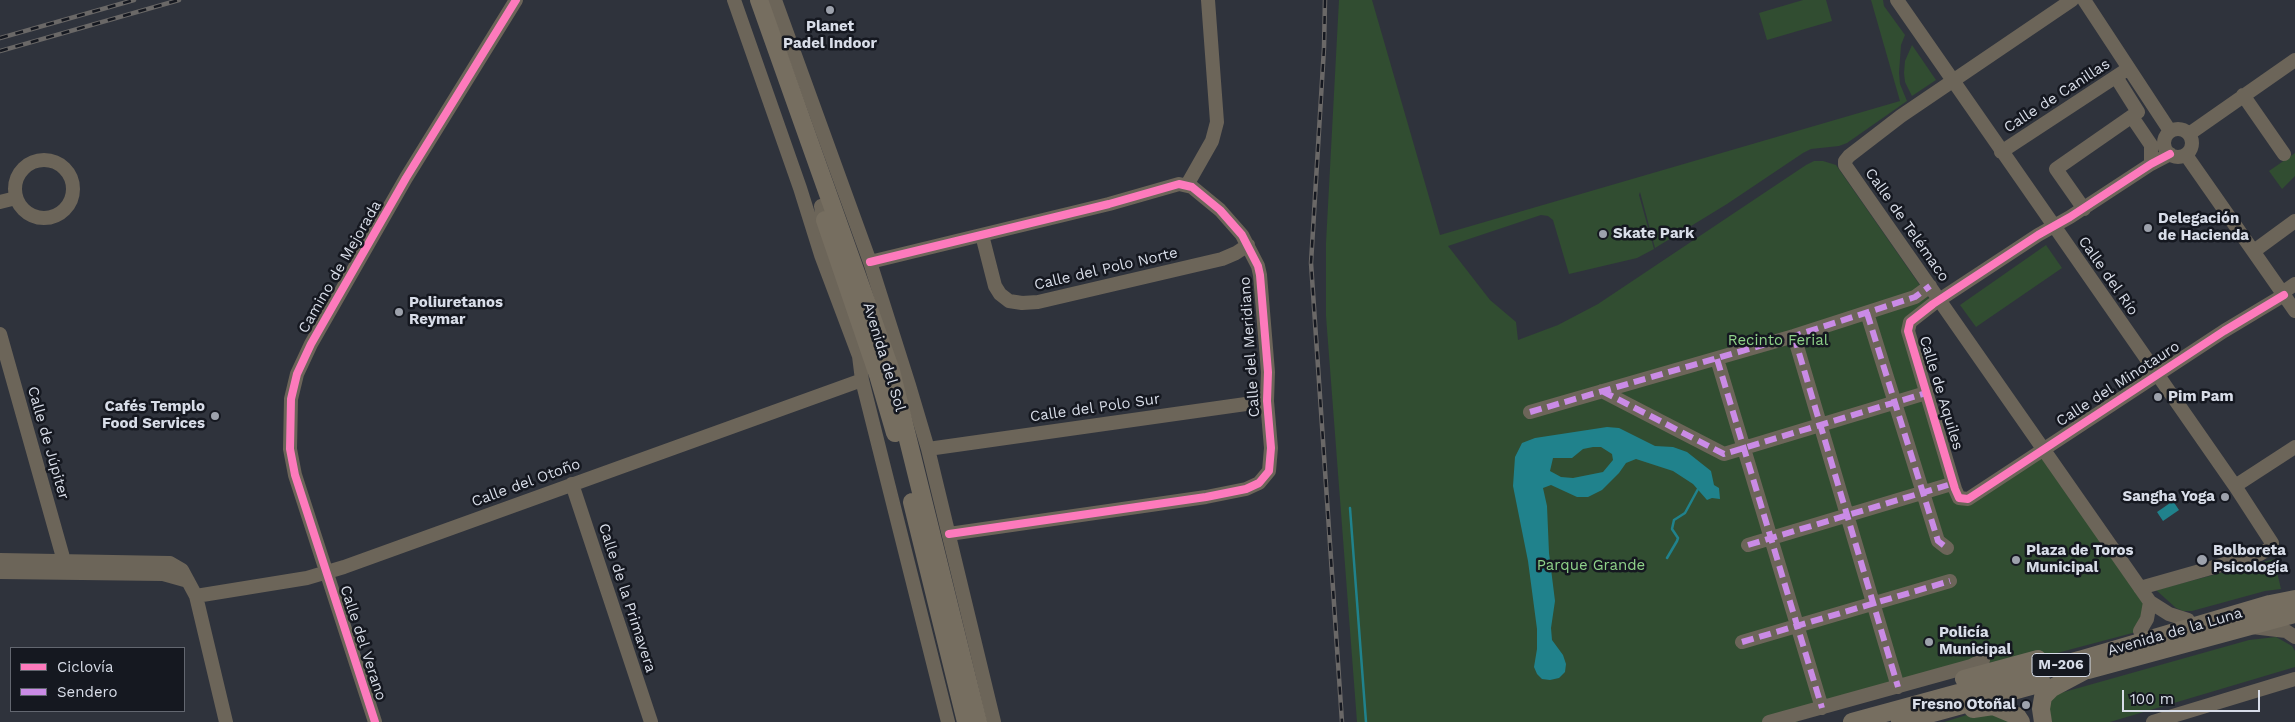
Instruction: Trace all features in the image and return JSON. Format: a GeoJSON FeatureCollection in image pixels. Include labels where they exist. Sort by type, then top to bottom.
{"type":"FeatureCollection","features":[{"type":"Feature","properties":{"kind":"main road","name":"Avenida del Sol"},"geometry":{"type":"LineString","coordinates":[[749,0],[891,371],[978,722]]}},
{"type":"Feature","properties":{"kind":"main road","name":"Avenida del Sol"},"geometry":{"type":"LineString","coordinates":[[759,0],[816,177],[820,206],[878,375],[900,449],[966,722]]}},
{"type":"Feature","properties":{"kind":"main road","name":"Avenida de la Luna"},"geometry":{"type":"LineString","coordinates":[[1900,722],[2086,670],[2245,620],[2295,599]]}},
{"type":"Feature","properties":{"kind":"main road","name":"Avenida de la Luna"},"geometry":{"type":"LineString","coordinates":[[1852,722],[2093,656],[2245,620],[2295,614]]}},
{"type":"Feature","properties":{"kind":"main road"},"geometry":{"type":"LineString","coordinates":[[1844,722],[1988,664],[2188,620],[2245,620]]}},
{"type":"Feature","properties":{"kind":"main road"},"geometry":{"type":"LineString","coordinates":[[2043,722],[2041,709],[2043,697],[2052,688],[2086,670]]}},
{"type":"Feature","properties":{"kind":"main road"},"geometry":{"type":"LineString","coordinates":[[1925,722],[1968,710],[1992,706],[2017,716],[2021,722]]}},
{"type":"Feature","properties":{"kind":"street","name":"Camino de Mejorada"},"geometry":{"type":"LineString","coordinates":[[326,572],[296,475],[290,449],[291,399],[297,374],[311,344],[406,178],[516,0]]}},
{"type":"Feature","properties":{"kind":"street","name":"Avenida del Sol"},"geometry":{"type":"LineString","coordinates":[[734,0],[800,188],[821,255],[859,356],[862,380],[948,722]]}},
{"type":"Feature","properties":{"kind":"street","name":"Avenida del Sol"},"geometry":{"type":"LineString","coordinates":[[775,0],[870,262],[928,449],[994,722]]}},
{"type":"Feature","properties":{"kind":"street"},"geometry":{"type":"LineString","coordinates":[[870,262],[1109,204],[1168,186],[1187,185],[1212,141],[1217,122],[1208,0]]}},
{"type":"Feature","properties":{"kind":"street","name":"Calle del Río"},"geometry":{"type":"LineString","coordinates":[[1896,0],[2235,486],[2268,536],[2272,547],[2260,554],[2140,588]]}},
{"type":"Feature","properties":{"kind":"street"},"geometry":{"type":"LineString","coordinates":[[1952,81],[2072,0]]}},
{"type":"Feature","properties":{"kind":"street"},"geometry":{"type":"LineString","coordinates":[[2084,0],[2170,131]]}},
{"type":"Feature","properties":{"kind":"street"},"geometry":{"type":"LineString","coordinates":[[2189,134],[2295,60]]}},
{"type":"Feature","properties":{"kind":"street","name":"Calle de Canillas"},"geometry":{"type":"LineString","coordinates":[[2001,152],[2130,68]]}},
{"type":"Feature","properties":{"kind":"street"},"geometry":{"type":"LineString","coordinates":[[2084,209],[2056,168],[2138,112],[2116,77]]}},
{"type":"Feature","properties":{"kind":"street","name":"Calle de Telémaco"},"geometry":{"type":"LineString","coordinates":[[1952,81],[1901,116],[1849,156],[1845,161],[1848,171],[2150,602],[2169,614],[2188,620]]}},
{"type":"Feature","properties":{"kind":"street"},"geometry":{"type":"LineString","coordinates":[[2243,95],[2284,154]]}},
{"type":"Feature","properties":{"kind":"street"},"geometry":{"type":"LineString","coordinates":[[2132,117],[2150,145],[2151,164]]}},
{"type":"Feature","properties":{"kind":"street"},"geometry":{"type":"LineString","coordinates":[[2180,129],[2189,134],[2192,145],[2186,155],[2178,157],[2170,154],[2164,143],[2170,131],[2180,129]]}},
{"type":"Feature","properties":{"kind":"street","name":"Calle de Aquiles"},"geometry":{"type":"LineString","coordinates":[[1968,499],[1959,498],[1955,489],[1908,331],[1910,322],[2052,226],[2084,209],[2151,164],[2170,154]]}},
{"type":"Feature","properties":{"kind":"street"},"geometry":{"type":"LineString","coordinates":[[2186,155],[2287,296],[2295,311]]}},
{"type":"Feature","properties":{"kind":"street"},"geometry":{"type":"LineString","coordinates":[[46,160],[60,165],[66,170],[73,183],[74,190],[69,205],[59,215],[52,218],[45,219],[30,215],[19,205],[16,198],[16,182],[19,174],[24,168],[37,161],[46,160]]}},
{"type":"Feature","properties":{"kind":"street","name":"Calle del Meridiano"},"geometry":{"type":"LineString","coordinates":[[949,534],[1206,497],[1254,486],[1265,477],[1271,461],[1267,400],[1268,372],[1260,275],[1248,245],[1220,210],[1187,185]]}},
{"type":"Feature","properties":{"kind":"street"},"geometry":{"type":"LineString","coordinates":[[0,202],[16,198]]}},
{"type":"Feature","properties":{"kind":"street"},"geometry":{"type":"LineString","coordinates":[[820,206],[828,253],[846,308],[849,326]]}},
{"type":"Feature","properties":{"kind":"street"},"geometry":{"type":"LineString","coordinates":[[2254,251],[2295,221]]}},
{"type":"Feature","properties":{"kind":"street","name":"Calle del Polo Norte"},"geometry":{"type":"LineString","coordinates":[[982,235],[995,286],[1000,294],[1009,301],[1022,303],[1038,302],[1222,259],[1248,245]]}},
{"type":"Feature","properties":{"kind":"street","name":"Calle del Minotauro"},"geometry":{"type":"LineString","coordinates":[[1968,499],[2224,331],[2287,296],[2295,284]]}},
{"type":"Feature","properties":{"kind":"street"},"geometry":{"type":"LineString","coordinates":[[1530,412],[1794,336],[1915,297],[1930,286]]}},
{"type":"Feature","properties":{"kind":"street"},"geometry":{"type":"LineString","coordinates":[[1867,313],[1938,541],[1947,548]]}},
{"type":"Feature","properties":{"kind":"street","name":"Calle de Júpiter"},"geometry":{"type":"LineString","coordinates":[[0,334],[64,561]]}},
{"type":"Feature","properties":{"kind":"street"},"geometry":{"type":"LineString","coordinates":[[1794,336],[1898,687]]}},
{"type":"Feature","properties":{"kind":"street"},"geometry":{"type":"LineString","coordinates":[[1717,359],[1822,708]]}},
{"type":"Feature","properties":{"kind":"street","name":"Calle del Otoño"},"geometry":{"type":"LineString","coordinates":[[196,596],[307,578],[326,572],[862,380]]}},
{"type":"Feature","properties":{"kind":"street"},"geometry":{"type":"LineString","coordinates":[[1602,391],[1724,454],[1926,393]]}},
{"type":"Feature","properties":{"kind":"street","name":"Calle del Polo Sur"},"geometry":{"type":"LineString","coordinates":[[928,449],[1267,400]]}},
{"type":"Feature","properties":{"kind":"street"},"geometry":{"type":"LineString","coordinates":[[2235,486],[2295,447]]}},
{"type":"Feature","properties":{"kind":"street","name":"Calle de la Primavera"},"geometry":{"type":"LineString","coordinates":[[572,484],[651,722]]}},
{"type":"Feature","properties":{"kind":"street"},"geometry":{"type":"LineString","coordinates":[[1748,545],[1948,485]]}},
{"type":"Feature","properties":{"kind":"street"},"geometry":{"type":"LineString","coordinates":[[0,560],[170,563],[182,570],[196,596],[226,722]]}},
{"type":"Feature","properties":{"kind":"street"},"geometry":{"type":"LineString","coordinates":[[0,572],[163,574],[188,581]]}},
{"type":"Feature","properties":{"kind":"street","name":"Calle del Verano"},"geometry":{"type":"LineString","coordinates":[[326,572],[375,722]]}},
{"type":"Feature","properties":{"kind":"street"},"geometry":{"type":"LineString","coordinates":[[1742,642],[1950,581]]}},
{"type":"Feature","properties":{"kind":"street"},"geometry":{"type":"LineString","coordinates":[[2140,631],[2147,619],[2150,602]]}},
{"type":"Feature","properties":{"kind":"street"},"geometry":{"type":"LineString","coordinates":[[2245,620],[2286,631],[2295,637]]}},
{"type":"Feature","properties":{"kind":"street"},"geometry":{"type":"LineString","coordinates":[[1769,722],[1971,666],[1988,664]]}},
{"type":"Feature","properties":{"kind":"street"},"geometry":{"type":"LineString","coordinates":[[2153,722],[2184,718],[2295,679]]}},
{"type":"Feature","properties":{"kind":"green space"},"geometry":{"type":"Polygon","coordinates":[[[1339,0],[1372,0],[1440,235],[1900,101],[1871,0],[1883,0],[1884,6],[1905,35],[1901,45],[1899,73],[1900,84],[1907,101],[1847,143],[1839,146],[1811,149],[1803,153],[1727,204],[1655,248],[1640,192],[1639,195],[1654,249],[1637,258],[1569,274],[1553,220],[1548,216],[1541,215],[1448,246],[1490,300],[1516,322],[1518,340],[1558,325],[1598,304],[1806,165],[1814,161],[1823,161],[1836,165],[1933,304],[1910,322],[1959,498],[2044,449],[2149,600],[2140,631],[1993,670],[1989,662],[1795,715],[1798,722],[1357,722],[1326,316],[1326,243],[1339,0]]]}},
{"type":"Feature","properties":{"kind":"green space"},"geometry":{"type":"Polygon","coordinates":[[[1803,0],[1826,0],[1832,21],[1767,40],[1759,13],[1803,0]]]}},
{"type":"Feature","properties":{"kind":"green space"},"geometry":{"type":"Polygon","coordinates":[[[1912,45],[1936,80],[1912,96],[1905,82],[1904,73],[1905,61],[1912,45]]]}},
{"type":"Feature","properties":{"kind":"green space"},"geometry":{"type":"Polygon","coordinates":[[[2295,153],[2295,176],[2282,189],[2269,171],[2295,153]]]}},
{"type":"Feature","properties":{"kind":"green space"},"geometry":{"type":"Polygon","coordinates":[[[2046,245],[2062,268],[1976,327],[1960,305],[2046,245]]]}},
{"type":"Feature","properties":{"kind":"green space"},"geometry":{"type":"Polygon","coordinates":[[[2274,559],[2281,589],[2265,591],[2192,611],[2183,611],[2176,608],[2156,590],[2274,559]]]}},
{"type":"Feature","properties":{"kind":"green space"},"geometry":{"type":"Polygon","coordinates":[[[2276,637],[2292,646],[2295,651],[2295,667],[2110,722],[2052,722],[2049,709],[2051,698],[2057,694],[2249,640],[2276,637]]]}},
{"type":"Feature","properties":{"kind":"green space"},"geometry":{"type":"Polygon","coordinates":[[[1987,712],[2012,722],[1944,722],[1970,714],[1987,712]]]}},
{"type":"Feature","properties":{"kind":"water"},"geometry":{"type":"Polygon","coordinates":[[[1607,427],[1619,428],[1655,446],[1673,447],[1687,452],[1711,471],[1714,485],[1719,488],[1720,499],[1712,498],[1707,500],[1693,484],[1673,471],[1636,459],[1626,463],[1602,490],[1588,497],[1577,497],[1551,485],[1543,488],[1547,506],[1549,553],[1555,601],[1551,628],[1552,640],[1563,655],[1566,664],[1565,672],[1559,678],[1550,680],[1542,679],[1534,667],[1537,649],[1537,629],[1528,561],[1513,486],[1515,457],[1522,443],[1535,438],[1607,427]],[[1601,447],[1583,449],[1572,458],[1553,458],[1550,471],[1561,477],[1573,478],[1603,472],[1613,460],[1612,454],[1601,447]]]}},
{"type":"Feature","properties":{"kind":"water"},"geometry":{"type":"Polygon","coordinates":[[[2173,501],[2179,510],[2163,521],[2157,512],[2173,501]]]}},
{"type":"Feature","properties":{"kind":"waterway"},"geometry":{"type":"LineString","coordinates":[[1667,558],[1678,538],[1672,529],[1674,520],[1685,513],[1698,489]]}},
{"type":"Feature","properties":{"kind":"waterway"},"geometry":{"type":"LineString","coordinates":[[1350,508],[1366,722]]}},
{"type":"Feature","properties":{"kind":"railway"},"geometry":{"type":"LineString","coordinates":[[0,38],[134,0]]}},
{"type":"Feature","properties":{"kind":"railway"},"geometry":{"type":"LineString","coordinates":[[0,51],[179,0]]}},
{"type":"Feature","properties":{"kind":"railway"},"geometry":{"type":"LineString","coordinates":[[1325,0],[1324,48],[1311,263],[1342,722]]}},
{"type":"Feature","properties":{"kind":"marked path"},"geometry":{"type":"LineString","coordinates":[[1530,412],[1794,336],[1915,297],[1930,286]]}},
{"type":"Feature","properties":{"kind":"marked path"},"geometry":{"type":"LineString","coordinates":[[1867,313],[1938,541],[1947,548]]}},
{"type":"Feature","properties":{"kind":"marked path"},"geometry":{"type":"LineString","coordinates":[[1794,336],[1898,687]]}},
{"type":"Feature","properties":{"kind":"marked path"},"geometry":{"type":"LineString","coordinates":[[1717,359],[1822,708]]}},
{"type":"Feature","properties":{"kind":"marked path"},"geometry":{"type":"LineString","coordinates":[[1602,391],[1724,454],[1926,393]]}},
{"type":"Feature","properties":{"kind":"marked path"},"geometry":{"type":"LineString","coordinates":[[1748,545],[1948,485]]}},
{"type":"Feature","properties":{"kind":"marked path"},"geometry":{"type":"LineString","coordinates":[[1742,642],[1950,581]]}},
{"type":"Feature","properties":{"kind":"cycle path"},"geometry":{"type":"LineString","coordinates":[[375,722],[295,475],[290,449],[291,399],[297,374],[311,344],[406,178],[516,0]]}},
{"type":"Feature","properties":{"kind":"cycle path"},"geometry":{"type":"LineString","coordinates":[[2170,154],[2038,235],[1933,304],[1910,322],[1908,331],[1959,498],[1968,499],[2224,331],[2284,295]]}},
{"type":"Feature","properties":{"kind":"cycle path"},"geometry":{"type":"LineString","coordinates":[[870,262],[1109,204],[1179,184],[1192,187],[1220,210],[1242,235],[1258,266],[1268,372],[1267,401],[1271,448],[1269,471],[1259,483],[1246,489],[1206,497],[949,534]]}},
{"type":"Feature","properties":{"kind":"place","name":"Planet Padel Indoor"},"geometry":{"type":"Point","coordinates":[830,10]}},
{"type":"Feature","properties":{"kind":"place","name":"Delegación de Hacienda"},"geometry":{"type":"Point","coordinates":[2148,228]}},
{"type":"Feature","properties":{"kind":"place","name":"Skate Park"},"geometry":{"type":"Point","coordinates":[1603,234]}},
{"type":"Feature","properties":{"kind":"place","name":"Poliuretanos Reymar"},"geometry":{"type":"Point","coordinates":[399,312]}},
{"type":"Feature","properties":{"kind":"place","name":"Pim Pam"},"geometry":{"type":"Point","coordinates":[2158,397]}},
{"type":"Feature","properties":{"kind":"place","name":"Cafés Templo Food Services"},"geometry":{"type":"Point","coordinates":[215,416]}},
{"type":"Feature","properties":{"kind":"place","name":"Sangha Yoga"},"geometry":{"type":"Point","coordinates":[2225,497]}},
{"type":"Feature","properties":{"kind":"place","name":"Plaza de Toros Municipal"},"geometry":{"type":"Point","coordinates":[2016,560]}},
{"type":"Feature","properties":{"kind":"place","name":"Bolboreta Psicología"},"geometry":{"type":"Point","coordinates":[2202,560]}},
{"type":"Feature","properties":{"kind":"place","name":"Policía Municipal"},"geometry":{"type":"Point","coordinates":[1929,642]}},
{"type":"Feature","properties":{"kind":"place","name":"Fresno Otoñal"},"geometry":{"type":"Point","coordinates":[2026,705]}},
{"type":"Feature","properties":{"kind":"park label","name":"Recinto Ferial"},"geometry":{"type":"Point","coordinates":[1778,341]}},
{"type":"Feature","properties":{"kind":"park label","name":"Parque Grande"},"geometry":{"type":"Point","coordinates":[1591,566]}}]}
